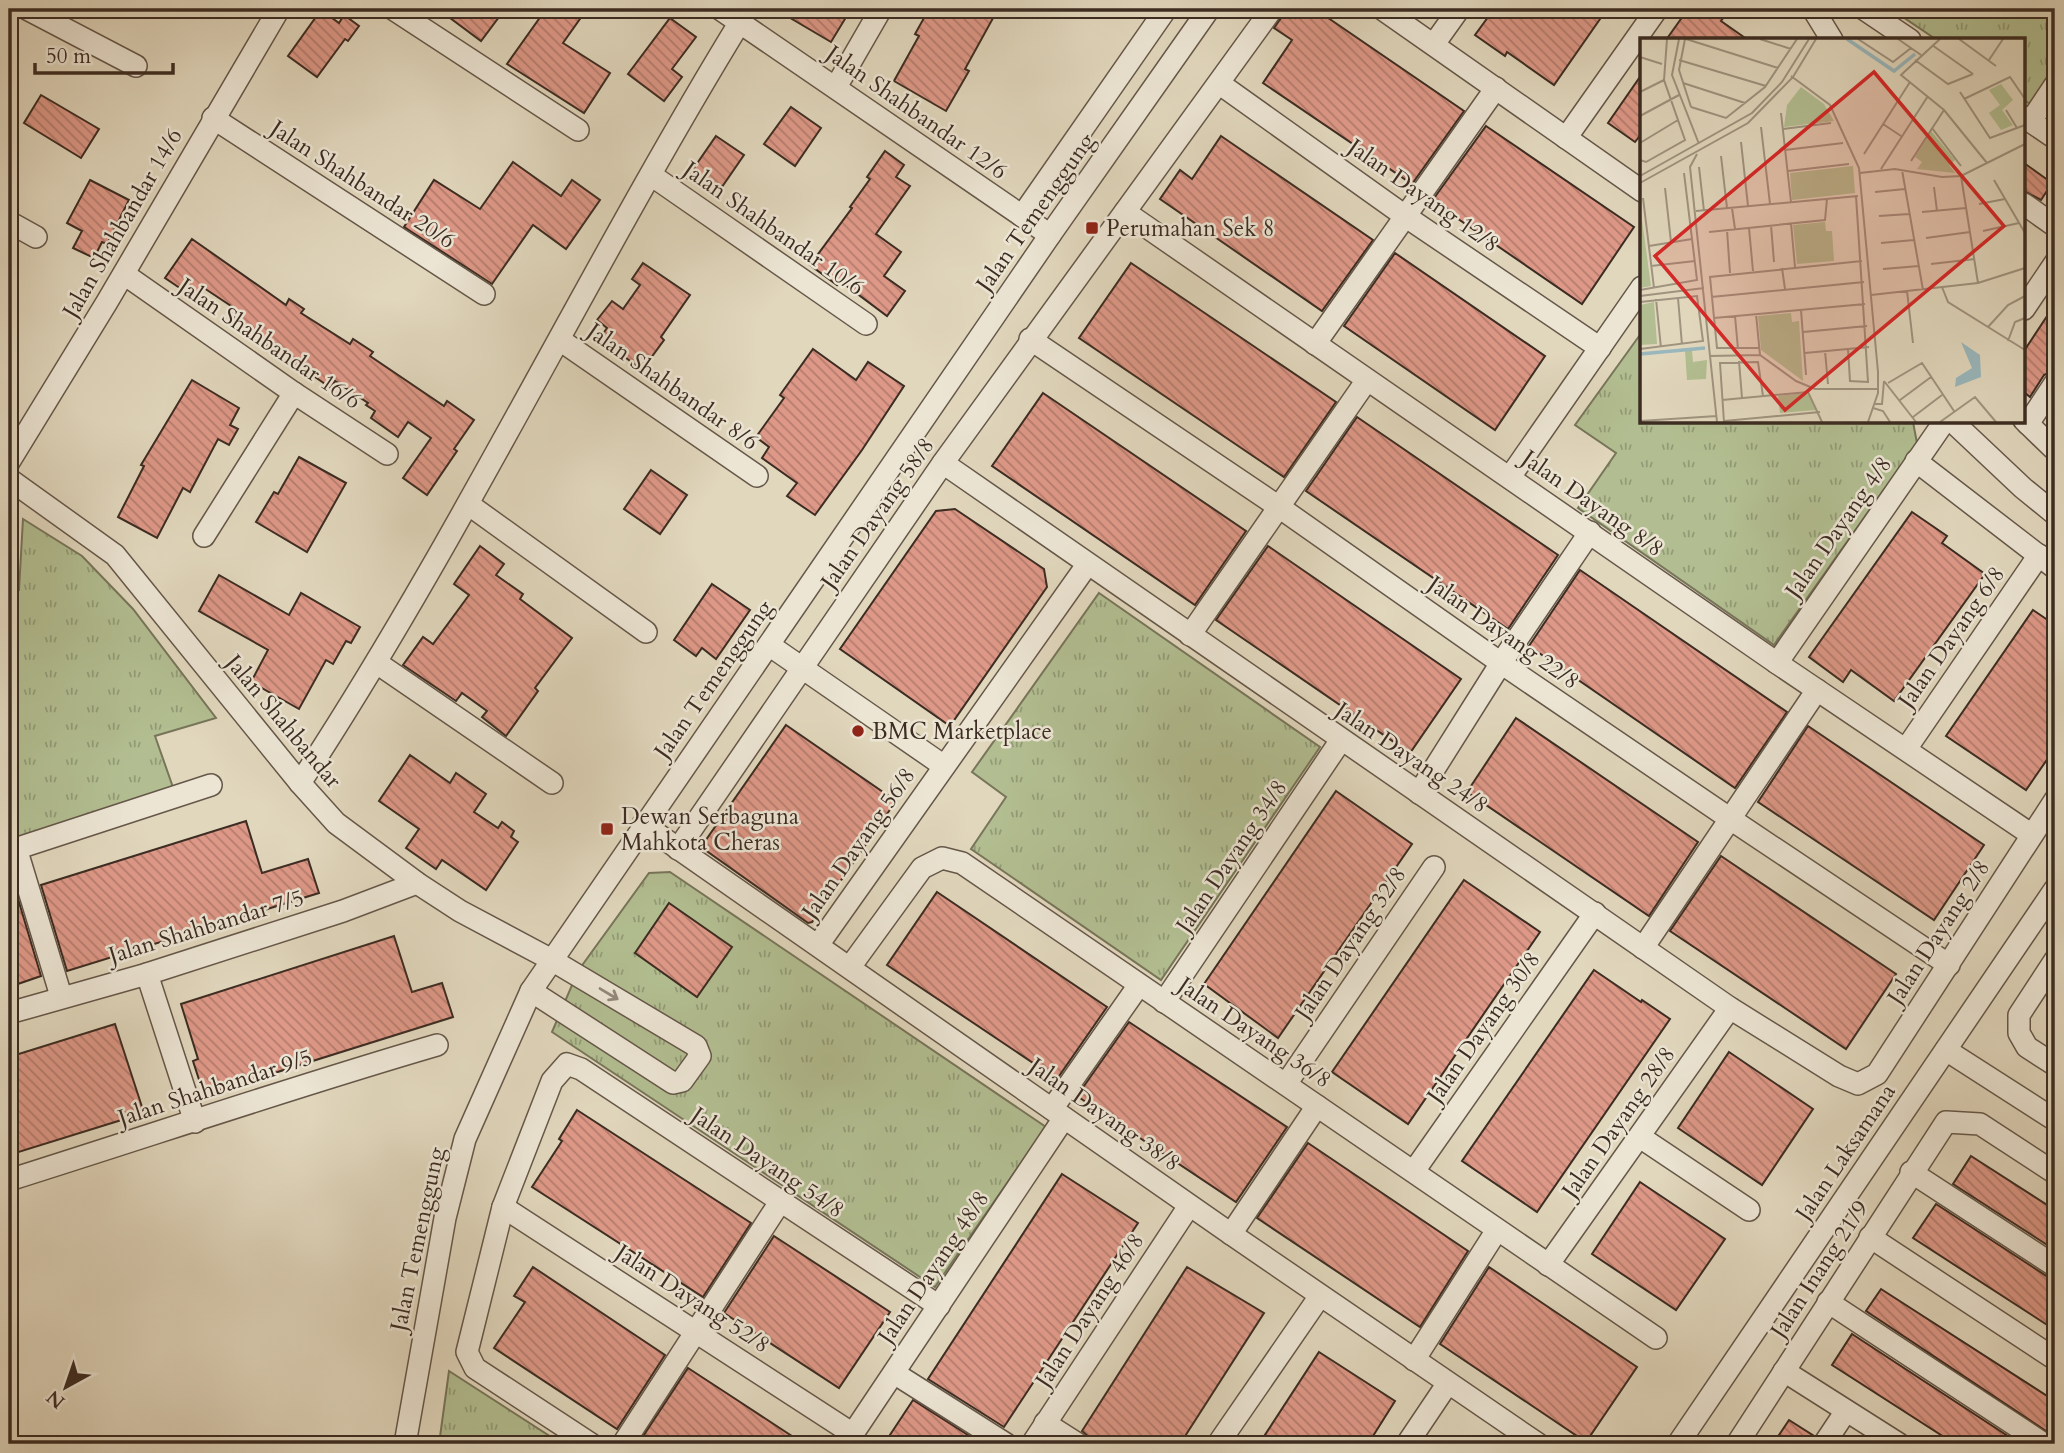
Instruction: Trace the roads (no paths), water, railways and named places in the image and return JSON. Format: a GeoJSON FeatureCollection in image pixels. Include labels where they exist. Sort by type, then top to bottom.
{"type":"FeatureCollection","features":[{"type":"Feature","properties":{"kind":"street"},"geometry":{"type":"LineString","coordinates":[[27,9],[136,66]]}},
{"type":"Feature","properties":{"kind":"street","name":"Jalan Shahbandar 14/6"},"geometry":{"type":"LineString","coordinates":[[9,462],[124,274],[279,9]]}},
{"type":"Feature","properties":{"kind":"street"},"geometry":{"type":"LineString","coordinates":[[393,9],[578,130]]}},
{"type":"Feature","properties":{"kind":"street","name":"Jalan Shahbandar 12/6"},"geometry":{"type":"LineString","coordinates":[[720,9],[1050,235]]}},
{"type":"Feature","properties":{"kind":"street"},"geometry":{"type":"LineString","coordinates":[[836,87],[881,9]]}},
{"type":"Feature","properties":{"kind":"street"},"geometry":{"type":"LineString","coordinates":[[1022,216],[1166,9]]}},
{"type":"Feature","properties":{"kind":"street","name":"Jalan Temenggung"},"geometry":{"type":"LineString","coordinates":[[405,1444],[445,1218],[466,1139],[531,991],[643,824],[1209,9]]}},
{"type":"Feature","properties":{"kind":"street","name":"Jalan Dayang 58/8"},"geometry":{"type":"LineString","coordinates":[[678,849],[1030,339],[1220,84],[1272,9]]}},
{"type":"Feature","properties":{"kind":"street"},"geometry":{"type":"LineString","coordinates":[[1382,9],[1640,190]]}},
{"type":"Feature","properties":{"kind":"street"},"geometry":{"type":"LineString","coordinates":[[1434,44],[1459,9]]}},
{"type":"Feature","properties":{"kind":"street"},"geometry":{"type":"LineString","coordinates":[[1566,138],[1657,9]]}},
{"type":"Feature","properties":{"kind":"street"},"geometry":{"type":"LineString","coordinates":[[1813,9],[1831,38]]}},
{"type":"Feature","properties":{"kind":"street"},"geometry":{"type":"LineString","coordinates":[[1864,9],[1907,38]]}},
{"type":"Feature","properties":{"kind":"street"},"geometry":{"type":"LineString","coordinates":[[300,783],[377,663],[740,22]]}},
{"type":"Feature","properties":{"kind":"street","name":"Jalan Dayang 12/8"},"geometry":{"type":"LineString","coordinates":[[1220,84],[1405,216],[1600,348]]}},
{"type":"Feature","properties":{"kind":"street"},"geometry":{"type":"LineString","coordinates":[[2055,85],[2027,119],[2055,138]]}},
{"type":"Feature","properties":{"kind":"street"},"geometry":{"type":"LineString","coordinates":[[1315,344],[1496,88]]}},
{"type":"Feature","properties":{"kind":"street","name":"Jalan Shahbandar 20/6"},"geometry":{"type":"LineString","coordinates":[[213,118],[484,294]]}},
{"type":"Feature","properties":{"kind":"street","name":"Jalan Shahbandar 10/6"},"geometry":{"type":"LineString","coordinates":[[651,175],[866,324]]}},
{"type":"Feature","properties":{"kind":"street"},"geometry":{"type":"LineString","coordinates":[[2025,205],[2055,226]]}},
{"type":"Feature","properties":{"kind":"street","name":"Jalan Dayang 8/8"},"geometry":{"type":"LineString","coordinates":[[1125,212],[1777,663],[2032,835]]}},
{"type":"Feature","properties":{"kind":"street"},"geometry":{"type":"LineString","coordinates":[[9,222],[36,237]]}},
{"type":"Feature","properties":{"kind":"street"},"geometry":{"type":"LineString","coordinates":[[2025,305],[2055,263]]}},
{"type":"Feature","properties":{"kind":"street","name":"Jalan Shahbandar 16/6"},"geometry":{"type":"LineString","coordinates":[[124,274],[294,393],[387,454]]}},
{"type":"Feature","properties":{"kind":"street"},"geometry":{"type":"LineString","coordinates":[[1510,477],[1640,290]]}},
{"type":"Feature","properties":{"kind":"street","name":"Jalan Dayang 22/8"},"geometry":{"type":"LineString","coordinates":[[1030,339],[1279,507],[1501,663],[1948,965]]}},
{"type":"Feature","properties":{"kind":"street","name":"Jalan Shahbandar 8/6"},"geometry":{"type":"LineString","coordinates":[[559,340],[757,476]]}},
{"type":"Feature","properties":{"kind":"street"},"geometry":{"type":"LineString","coordinates":[[1190,635],[1367,380]]}},
{"type":"Feature","properties":{"kind":"street"},"geometry":{"type":"LineString","coordinates":[[2055,383],[2026,422],[2055,450]]}},
{"type":"Feature","properties":{"kind":"street"},"geometry":{"type":"LineString","coordinates":[[204,536],[294,393]]}},
{"type":"Feature","properties":{"kind":"street","name":"Jalan Dayang 4/8"},"geometry":{"type":"LineString","coordinates":[[1777,663],[1943,424]]}},
{"type":"Feature","properties":{"kind":"street"},"geometry":{"type":"LineString","coordinates":[[1955,424],[2023,488],[2055,514]]}},
{"type":"Feature","properties":{"kind":"street"},"geometry":{"type":"LineString","coordinates":[[1916,461],[2047,562]]}},
{"type":"Feature","properties":{"kind":"street","name":"Jalan Dayang 24/8"},"geometry":{"type":"LineString","coordinates":[[943,463],[1730,1008],[1839,1076],[1858,1084]]}},
{"type":"Feature","properties":{"kind":"street","name":"Jalan Shahbandar"},"geometry":{"type":"LineString","coordinates":[[9,479],[115,555],[300,783],[336,823],[460,911],[550,960],[696,1046],[700,1056],[682,1081],[673,1083],[531,991]]}},
{"type":"Feature","properties":{"kind":"street"},"geometry":{"type":"LineString","coordinates":[[468,504],[646,632]]}},
{"type":"Feature","properties":{"kind":"street"},"geometry":{"type":"LineString","coordinates":[[1419,793],[1501,663],[1590,532]]}},
{"type":"Feature","properties":{"kind":"street","name":"Jalan Dayang 6/8"},"geometry":{"type":"LineString","coordinates":[[1906,748],[2047,562]]}},
{"type":"Feature","properties":{"kind":"street","name":"Jalan Dayang 56/8"},"geometry":{"type":"LineString","coordinates":[[818,945],[1087,565]]}},
{"type":"Feature","properties":{"kind":"street"},"geometry":{"type":"LineString","coordinates":[[769,645],[944,766]]}},
{"type":"Feature","properties":{"kind":"street"},"geometry":{"type":"LineString","coordinates":[[377,663],[552,783]]}},
{"type":"Feature","properties":{"kind":"street"},"geometry":{"type":"LineString","coordinates":[[1643,948],[1817,690]]}},
{"type":"Feature","properties":{"kind":"street","name":"Jalan Dayang 34/8"},"geometry":{"type":"LineString","coordinates":[[1164,1002],[1341,740]]}},
{"type":"Feature","properties":{"kind":"street"},"geometry":{"type":"LineString","coordinates":[[61,996],[12,850],[211,785]]}},
{"type":"Feature","properties":{"kind":"street","name":"Jalan Dayang 2/8"},"geometry":{"type":"LineString","coordinates":[[1858,1084],[1877,1073],[2055,800]]}},
{"type":"Feature","properties":{"kind":"street","name":"Jalan Dayang 38/8"},"geometry":{"type":"LineString","coordinates":[[643,824],[1189,1206],[1538,1444]]}},
{"type":"Feature","properties":{"kind":"street","name":"Jalan Dayang 36/8"},"geometry":{"type":"LineString","coordinates":[[850,967],[922,868],[942,858],[962,863],[1656,1338]]}},
{"type":"Feature","properties":{"kind":"street","name":"Jalan Dayang 32/8"},"geometry":{"type":"LineString","coordinates":[[1286,1084],[1434,867]]}},
{"type":"Feature","properties":{"kind":"street","name":"Jalan Shahbandar 7/5"},"geometry":{"type":"LineString","coordinates":[[9,1013],[61,996],[147,974],[343,911],[418,883]]}},
{"type":"Feature","properties":{"kind":"street","name":"Jalan Laksamana"},"geometry":{"type":"LineString","coordinates":[[1678,1444],[2055,889]]}},
{"type":"Feature","properties":{"kind":"street","name":"Jalan Dayang 30/8"},"geometry":{"type":"LineString","coordinates":[[1414,1171],[1595,914]]}},
{"type":"Feature","properties":{"kind":"street"},"geometry":{"type":"LineString","coordinates":[[2055,960],[2019,1015],[2019,1033],[2027,1047],[2055,1065]]}},
{"type":"Feature","properties":{"kind":"street"},"geometry":{"type":"LineString","coordinates":[[147,974],[195,1122]]}},
{"type":"Feature","properties":{"kind":"street","name":"Jalan Dayang 48/8"},"geometry":{"type":"LineString","coordinates":[[850,1439],[939,1306],[1139,985]]}},
{"type":"Feature","properties":{"kind":"street","name":"Jalan Dayang 28/8"},"geometry":{"type":"LineString","coordinates":[[1548,1265],[1730,1008]]}},
{"type":"Feature","properties":{"kind":"street","name":"Jalan Shahbandar 9/5"},"geometry":{"type":"LineString","coordinates":[[9,1180],[195,1122],[292,1088],[437,1045]]}},
{"type":"Feature","properties":{"kind":"street"},"geometry":{"type":"LineString","coordinates":[[1946,1049],[2055,1120]]}},
{"type":"Feature","properties":{"kind":"street","name":"Jalan Dayang 54/8"},"geometry":{"type":"LineString","coordinates":[[503,1207],[552,1081],[567,1064],[581,1069],[939,1306]]}},
{"type":"Feature","properties":{"kind":"street"},"geometry":{"type":"LineString","coordinates":[[1231,1234],[1317,1105]]}},
{"type":"Feature","properties":{"kind":"street","name":"Jalan Inang 21/9"},"geometry":{"type":"LineString","coordinates":[[1737,1444],[1946,1122],[1980,1124],[2055,1172]]}},
{"type":"Feature","properties":{"kind":"street"},"geometry":{"type":"LineString","coordinates":[[1640,1137],[1749,1210]]}},
{"type":"Feature","properties":{"kind":"street"},"geometry":{"type":"LineString","coordinates":[[1912,1172],[2055,1266]]}},
{"type":"Feature","properties":{"kind":"street"},"geometry":{"type":"LineString","coordinates":[[622,1444],[780,1202]]}},
{"type":"Feature","properties":{"kind":"street","name":"Jalan Dayang 46/8"},"geometry":{"type":"LineString","coordinates":[[1032,1444],[1189,1206]]}},
{"type":"Feature","properties":{"kind":"street"},"geometry":{"type":"LineString","coordinates":[[503,1207],[467,1352],[475,1368],[591,1444]]}},
{"type":"Feature","properties":{"kind":"street","name":"Jalan Dayang 52/8"},"geometry":{"type":"LineString","coordinates":[[503,1207],[695,1330],[850,1439]]}},
{"type":"Feature","properties":{"kind":"street"},"geometry":{"type":"LineString","coordinates":[[1414,1360],[1497,1230]]}},
{"type":"Feature","properties":{"kind":"street"},"geometry":{"type":"LineString","coordinates":[[1870,1237],[2055,1359]]}},
{"type":"Feature","properties":{"kind":"street"},"geometry":{"type":"LineString","coordinates":[[1219,1444],[1320,1296]]}},
{"type":"Feature","properties":{"kind":"street"},"geometry":{"type":"LineString","coordinates":[[1828,1302],[2044,1444]]}},
{"type":"Feature","properties":{"kind":"street"},"geometry":{"type":"LineString","coordinates":[[1784,1371],[1899,1444]]}},
{"type":"Feature","properties":{"kind":"street"},"geometry":{"type":"LineString","coordinates":[[894,1373],[1006,1444]]}},
{"type":"Feature","properties":{"kind":"street"},"geometry":{"type":"LineString","coordinates":[[1407,1444],[1448,1383]]}},
{"type":"Feature","properties":{"kind":"street"},"geometry":{"type":"LineString","coordinates":[[1824,1444],[1846,1411]]}},
{"type":"Feature","properties":{"kind":"street"},"geometry":{"type":"LineString","coordinates":[[1045,1423],[1079,1444]]}},
{"type":"Feature","properties":{"kind":"place","name":"Perumahan Sek 8"},"geometry":{"type":"Point","coordinates":[1092,228]}},
{"type":"Feature","properties":{"kind":"place","name":"BMC Marketplace"},"geometry":{"type":"Point","coordinates":[858,731]}},
{"type":"Feature","properties":{"kind":"place","name":"Dewan Serbaguna Mahkota Cheras"},"geometry":{"type":"Point","coordinates":[607,829]}}]}
